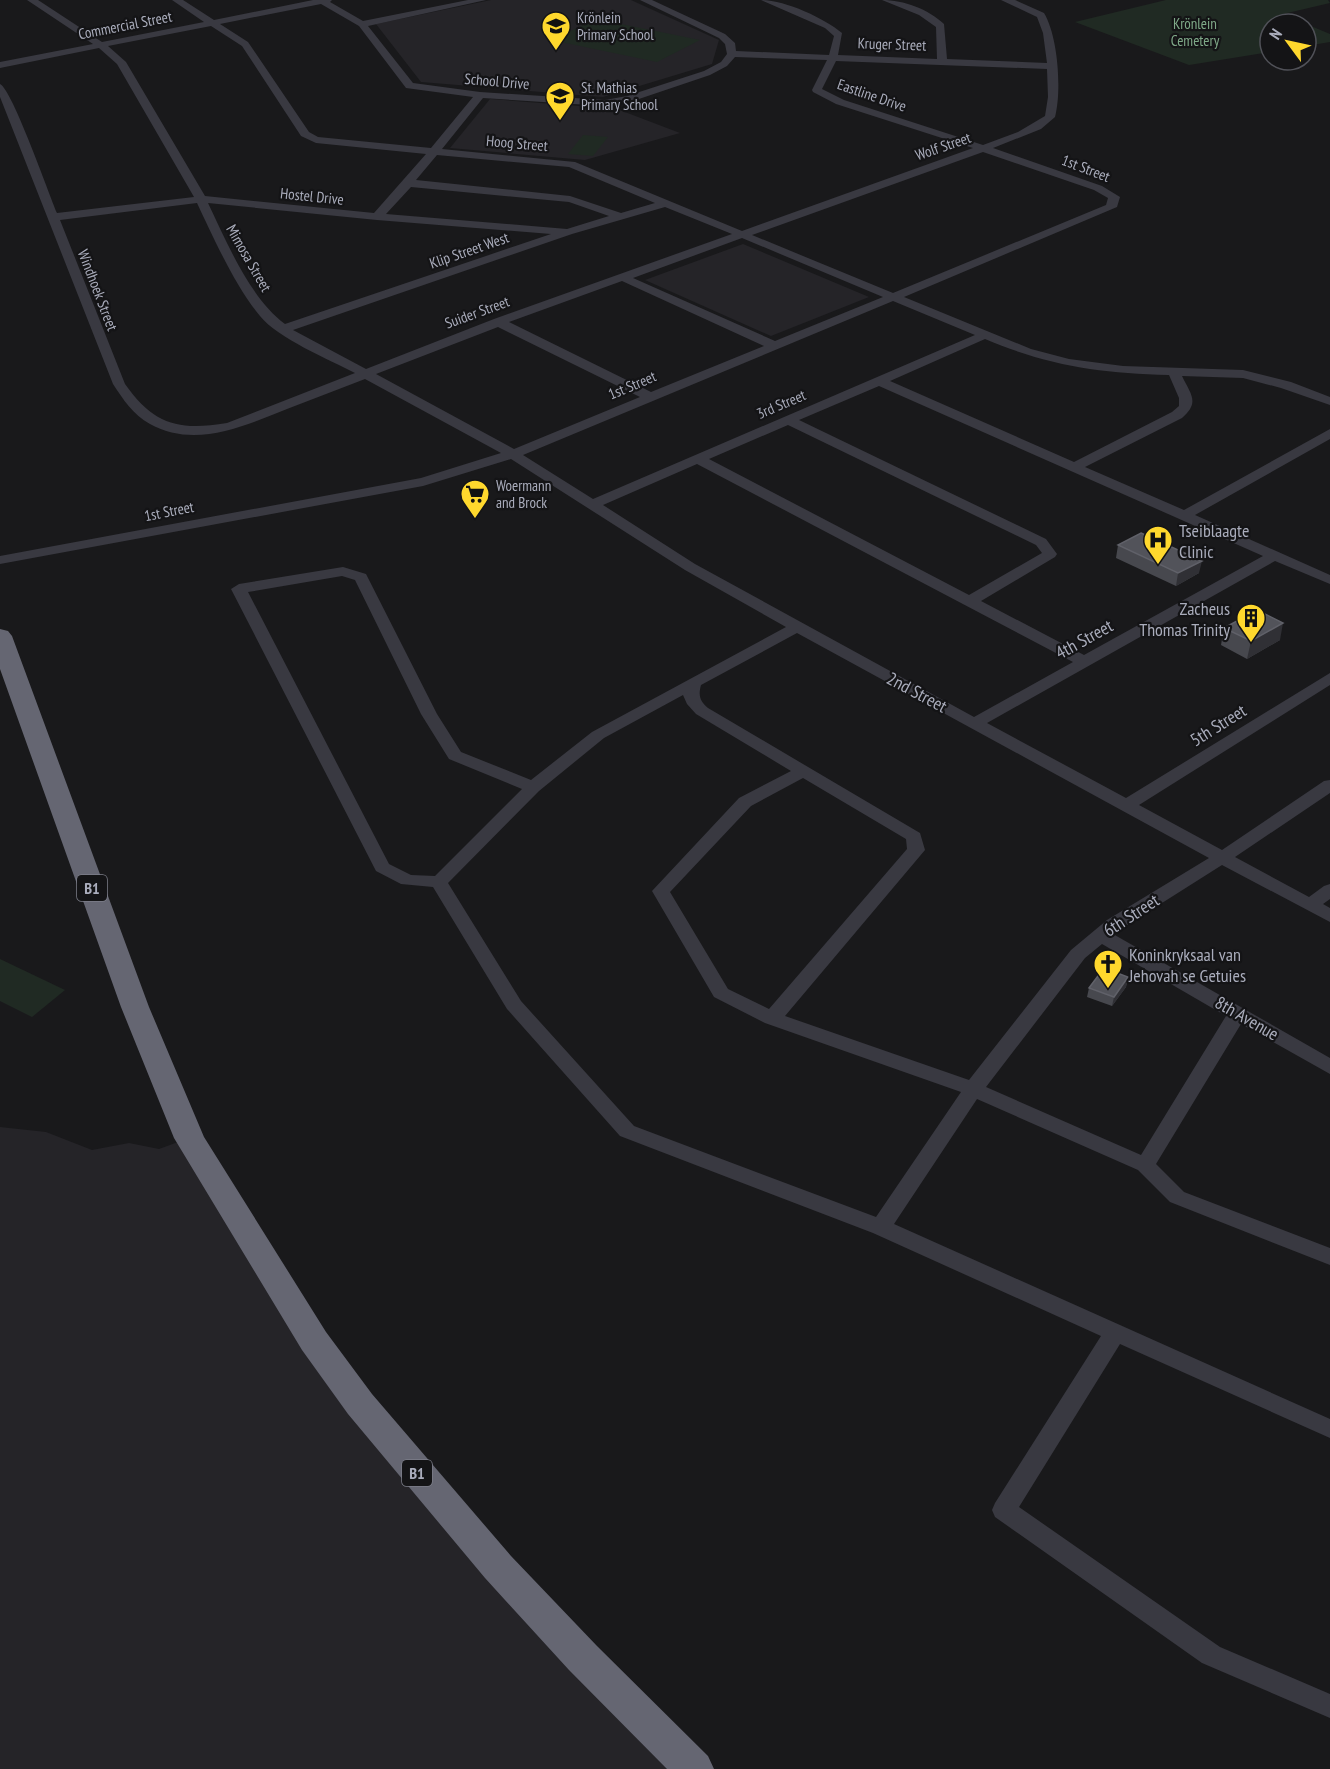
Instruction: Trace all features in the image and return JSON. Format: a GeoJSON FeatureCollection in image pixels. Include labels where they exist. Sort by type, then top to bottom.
{"type":"FeatureCollection","features":[{"type":"Feature","properties":{"kind":"highway","name":"B1"},"geometry":{"type":"LineString","coordinates":[[0,636],[162,1076],[189,1138],[314,1341],[360,1404],[498,1567],[583,1658],[694,1769]]}},
{"type":"Feature","properties":{"kind":"street","name":"Mimosa Street"},"geometry":{"type":"LineString","coordinates":[[32,0],[101,45],[121,62],[201,200],[219,240],[265,315],[283,328],[513,454]]}},
{"type":"Feature","properties":{"kind":"street","name":"Hoog Street"},"geometry":{"type":"LineString","coordinates":[[177,0],[245,44],[308,137],[322,141],[570,164],[1026,352],[1068,363],[1174,373],[1243,374],[1262,378],[1330,401]]}},
{"type":"Feature","properties":{"kind":"street","name":"Commercial Street"},"geometry":{"type":"LineString","coordinates":[[0,65],[324,0]]}},
{"type":"Feature","properties":{"kind":"street","name":"School Drive"},"geometry":{"type":"LineString","coordinates":[[324,0],[362,24],[410,86],[480,95],[596,104],[619,101],[714,70],[732,54]]}},
{"type":"Feature","properties":{"kind":"street"},"geometry":{"type":"LineString","coordinates":[[362,24],[481,0]]}},
{"type":"Feature","properties":{"kind":"street"},"geometry":{"type":"LineString","coordinates":[[645,0],[722,36],[730,43],[732,54]]}},
{"type":"Feature","properties":{"kind":"street","name":"Eastline Drive"},"geometry":{"type":"LineString","coordinates":[[766,0],[837,32],[833,57],[817,90],[840,102],[983,148]]}},
{"type":"Feature","properties":{"kind":"street"},"geometry":{"type":"LineString","coordinates":[[886,0],[930,17],[939,23],[942,61]]}},
{"type":"Feature","properties":{"kind":"street","name":"Wolf Street"},"geometry":{"type":"LineString","coordinates":[[738,234],[983,148],[1043,124],[1050,116],[1054,106],[1052,66],[1044,20],[1036,12],[1006,0]]}},
{"type":"Feature","properties":{"kind":"street","name":"Kruger Street"},"geometry":{"type":"LineString","coordinates":[[732,54],[1052,66]]}},
{"type":"Feature","properties":{"kind":"street","name":"Windhoek Street"},"geometry":{"type":"LineString","coordinates":[[0,87],[119,384],[130,402],[150,421],[165,428],[186,432],[230,427]]}},
{"type":"Feature","properties":{"kind":"street"},"geometry":{"type":"LineString","coordinates":[[376,217],[408,183],[480,95]]}},
{"type":"Feature","properties":{"kind":"street","name":"1st Street"},"geometry":{"type":"LineString","coordinates":[[0,560],[423,482],[513,454],[1111,207],[1114,197],[1098,188],[983,148]]}},
{"type":"Feature","properties":{"kind":"street"},"geometry":{"type":"LineString","coordinates":[[408,183],[570,198],[620,216]]}},
{"type":"Feature","properties":{"kind":"street","name":"Hostel Drive"},"geometry":{"type":"LineString","coordinates":[[54,217],[201,200],[568,232]]}},
{"type":"Feature","properties":{"kind":"street","name":"Klip Street West"},"geometry":{"type":"LineString","coordinates":[[283,328],[568,232],[665,203]]}},
{"type":"Feature","properties":{"kind":"street","name":"Suider Street"},"geometry":{"type":"LineString","coordinates":[[230,427],[366,372],[738,234]]}},
{"type":"Feature","properties":{"kind":"street"},"geometry":{"type":"LineString","coordinates":[[622,277],[773,345]]}},
{"type":"Feature","properties":{"kind":"street"},"geometry":{"type":"LineString","coordinates":[[498,322],[649,396]]}},
{"type":"Feature","properties":{"kind":"street","name":"3rd Street"},"geometry":{"type":"LineString","coordinates":[[591,505],[985,335]]}},
{"type":"Feature","properties":{"kind":"street"},"geometry":{"type":"LineString","coordinates":[[1074,467],[1177,415],[1186,407],[1186,398],[1174,373]]}},
{"type":"Feature","properties":{"kind":"street"},"geometry":{"type":"LineString","coordinates":[[877,380],[1330,580]]}},
{"type":"Feature","properties":{"kind":"street"},"geometry":{"type":"LineString","coordinates":[[786,419],[958,500],[1041,542],[1049,551],[1050,554],[1044,558],[970,601]]}},
{"type":"Feature","properties":{"kind":"street"},"geometry":{"type":"LineString","coordinates":[[1184,516],[1330,433]]}},
{"type":"Feature","properties":{"kind":"street","name":"2nd Street"},"geometry":{"type":"LineString","coordinates":[[513,454],[690,567],[1330,916]]}},
{"type":"Feature","properties":{"kind":"street"},"geometry":{"type":"LineString","coordinates":[[696,458],[1085,662]]}},
{"type":"Feature","properties":{"kind":"street","name":"4th Street"},"geometry":{"type":"LineString","coordinates":[[975,723],[1275,555]]}},
{"type":"Feature","properties":{"kind":"street"},"geometry":{"type":"LineString","coordinates":[[533,787],[455,755],[429,714],[361,577],[343,571],[239,589],[382,867],[407,880],[439,882],[533,787],[598,735],[797,627]]}},
{"type":"Feature","properties":{"kind":"street","name":"5th Street"},"geometry":{"type":"LineString","coordinates":[[1127,805],[1330,678]]}},
{"type":"Feature","properties":{"kind":"street"},"geometry":{"type":"LineString","coordinates":[[695,681],[690,693],[692,702],[702,711],[914,837],[916,850],[772,1018]]}},
{"type":"Feature","properties":{"kind":"street"},"geometry":{"type":"LineString","coordinates":[[804,771],[745,802],[661,891],[721,993],[772,1018],[972,1089],[1145,1165],[1177,1197],[1330,1257]]}},
{"type":"Feature","properties":{"kind":"street","name":"6th Street"},"geometry":{"type":"LineString","coordinates":[[881,1227],[972,1089],[1078,954],[1100,934],[1223,857],[1330,785]]}},
{"type":"Feature","properties":{"kind":"street"},"geometry":{"type":"LineString","coordinates":[[439,882],[514,1005],[627,1131],[881,1227],[1330,1429]]}},
{"type":"Feature","properties":{"kind":"street"},"geometry":{"type":"LineString","coordinates":[[1310,904],[1330,890]]}},
{"type":"Feature","properties":{"kind":"street","name":"8th Avenue"},"geometry":{"type":"LineString","coordinates":[[1100,934],[1330,1067]]}},
{"type":"Feature","properties":{"kind":"street"},"geometry":{"type":"LineString","coordinates":[[1145,1165],[1239,1013]]}},
{"type":"Feature","properties":{"kind":"street"},"geometry":{"type":"LineString","coordinates":[[1115,1333],[1004,1510],[1211,1655],[1330,1706]]}},
{"type":"Feature","properties":{"kind":"shaded area","name":"Krönlein Primary School"},"geometry":{"type":"Polygon","coordinates":[[[491,0],[631,0],[719,40],[712,64],[603,97],[421,82],[376,24],[491,0]]]}},
{"type":"Feature","properties":{"kind":"shaded area","name":"St. Mathias Primary School"},"geometry":{"type":"Polygon","coordinates":[[[490,99],[617,109],[680,133],[585,160],[450,148],[490,99]]]}},
{"type":"Feature","properties":{"kind":"shaded area"},"geometry":{"type":"Polygon","coordinates":[[[743,244],[869,297],[771,336],[645,280],[743,244]]]}},
{"type":"Feature","properties":{"kind":"shaded area"},"geometry":{"type":"Polygon","coordinates":[[[0,1127],[46,1132],[92,1150],[129,1143],[159,1149],[189,1138],[314,1341],[694,1769],[0,1769],[0,1127]]]}},
{"type":"Feature","properties":{"kind":"green space","name":"Krönlein Cemetery"},"geometry":{"type":"Polygon","coordinates":[[[1166,0],[1328,0],[1330,3],[1292,12],[1258,12],[1258,54],[1189,65],[1075,22],[1166,0]]]}},
{"type":"Feature","properties":{"kind":"green space"},"geometry":{"type":"Polygon","coordinates":[[[596,19],[700,40],[657,62],[551,40],[596,19]]]}},
{"type":"Feature","properties":{"kind":"green space"},"geometry":{"type":"Polygon","coordinates":[[[1318,29],[1330,34],[1330,42],[1318,44],[1318,29]]]}},
{"type":"Feature","properties":{"kind":"green space"},"geometry":{"type":"Polygon","coordinates":[[[583,135],[608,137],[593,156],[568,154],[583,135]]]}},
{"type":"Feature","properties":{"kind":"green space"},"geometry":{"type":"Polygon","coordinates":[[[0,959],[65,990],[32,1017],[0,1001],[0,959]]]}},
{"type":"Feature","properties":{"kind":"building"},"geometry":{"type":"Polygon","coordinates":[[[1141,533],[1202,561],[1178,573],[1118,545],[1141,533]]]}},
{"type":"Feature","properties":{"kind":"building"},"geometry":{"type":"Polygon","coordinates":[[[1257,610],[1283,623],[1251,641],[1224,628],[1257,610]]]}},
{"type":"Feature","properties":{"kind":"building"},"geometry":{"type":"Polygon","coordinates":[[[1104,968],[1128,977],[1114,997],[1089,988],[1104,968]]]}},
{"type":"Feature","properties":{"kind":"place","name":"Krönlein Primary School"},"geometry":{"type":"Point","coordinates":[556,52]}},
{"type":"Feature","properties":{"kind":"place","name":"St. Mathias Primary School"},"geometry":{"type":"Point","coordinates":[560,122]}},
{"type":"Feature","properties":{"kind":"place","name":"Woermann and Brock"},"geometry":{"type":"Point","coordinates":[475,520]}},
{"type":"Feature","properties":{"kind":"place","name":"Tseiblaagte Clinic"},"geometry":{"type":"Point","coordinates":[1158,566]}},
{"type":"Feature","properties":{"kind":"place","name":"Zacheus Thomas Trinity"},"geometry":{"type":"Point","coordinates":[1251,644]}},
{"type":"Feature","properties":{"kind":"place","name":"Koninkryksaal van Jehovah se Getuies"},"geometry":{"type":"Point","coordinates":[1108,990]}}]}
